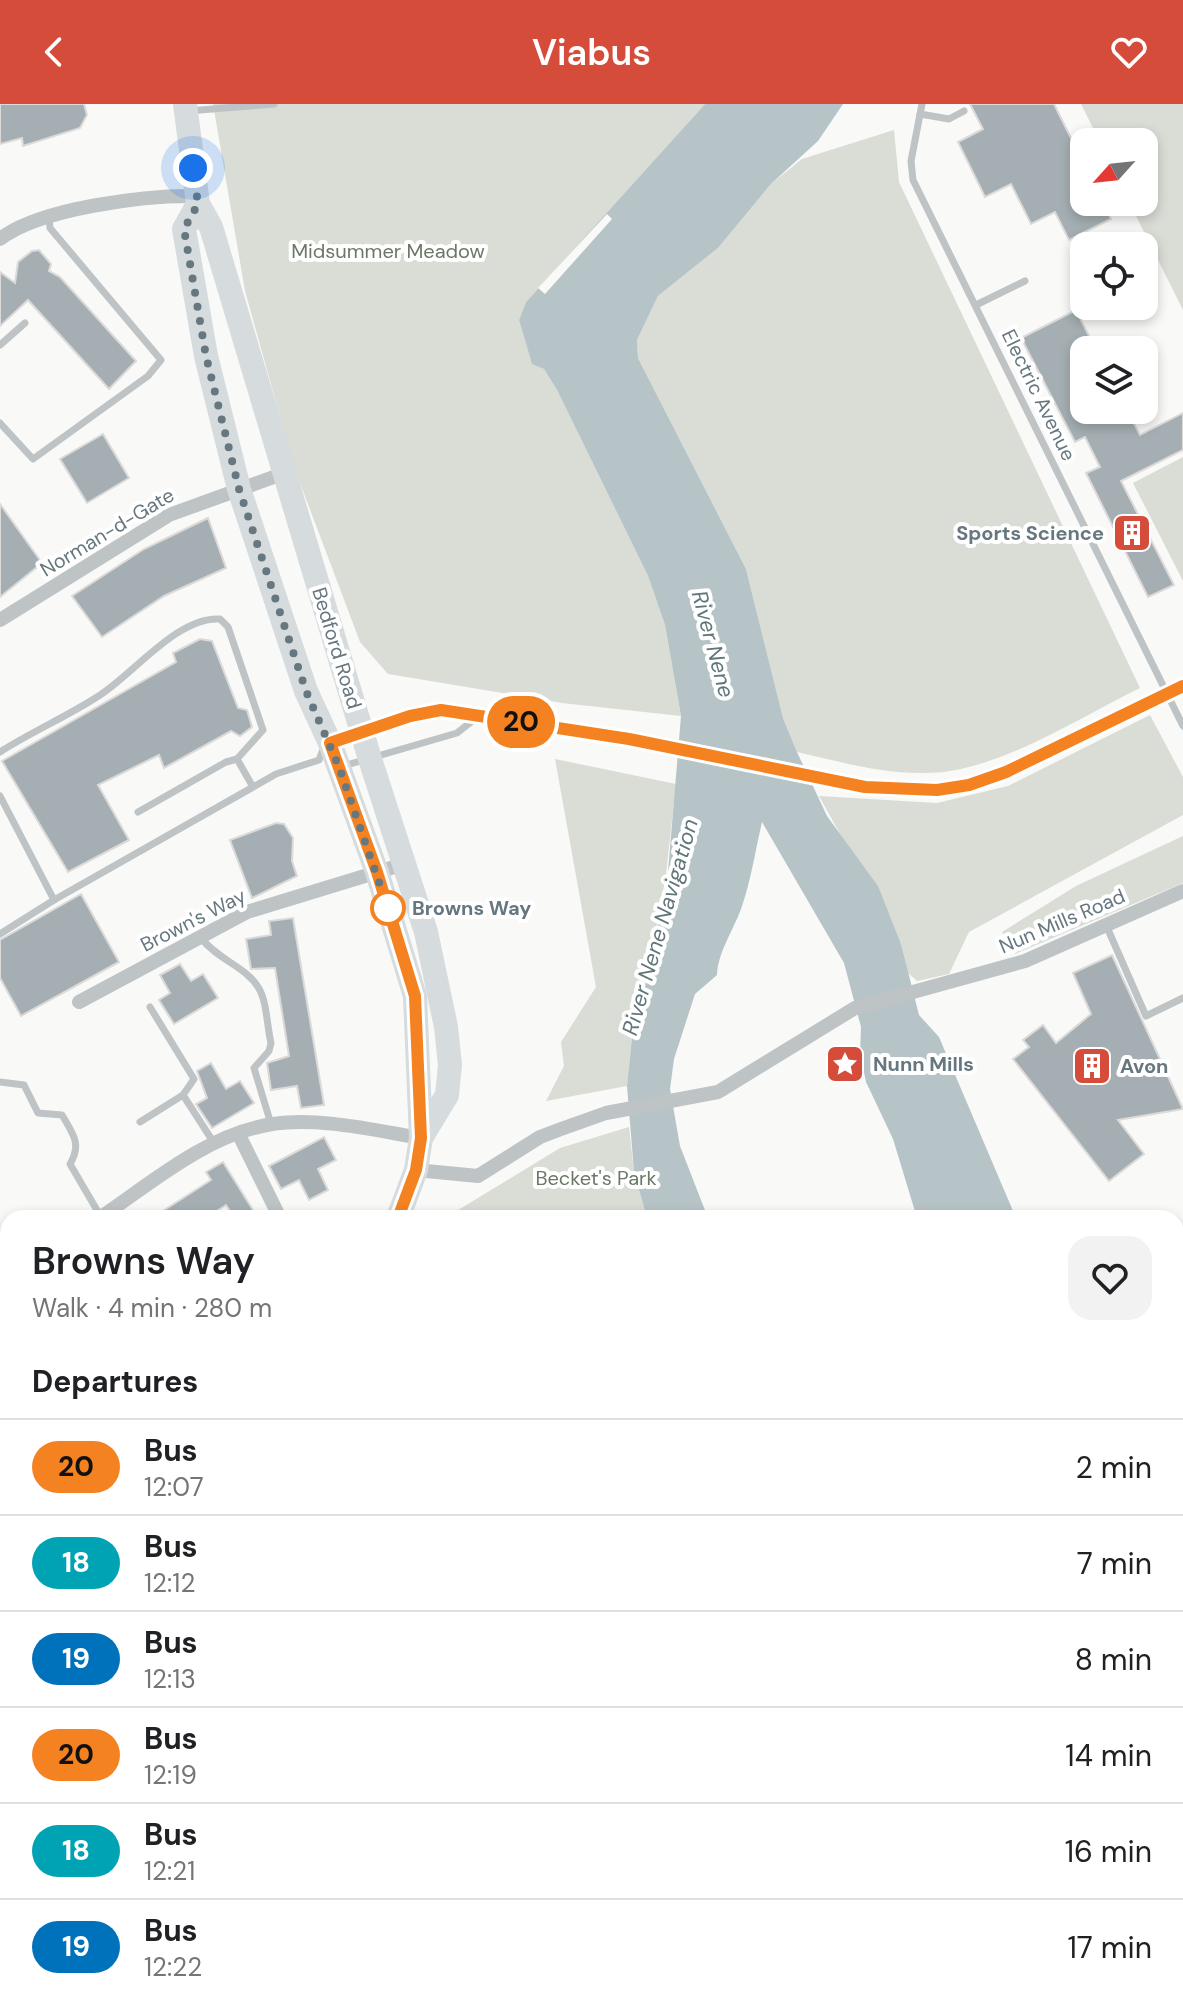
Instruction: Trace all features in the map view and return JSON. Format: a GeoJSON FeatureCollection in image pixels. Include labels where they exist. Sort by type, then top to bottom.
{"type":"FeatureCollection","features":[{"type":"Feature","properties":{"kind":"main road","name":"Bedford Road"},"geometry":{"type":"LineString","coordinates":[[185,108],[198,200],[211,227],[282,474],[426,932],[446,1027],[450,1065],[447,1095],[421,1138]]}},
{"type":"Feature","properties":{"kind":"main road","name":"Bedford Road"},"geometry":{"type":"LineString","coordinates":[[198,200],[184,229],[206,356],[239,489],[329,757],[377,872],[415,996],[421,1138],[416,1170],[401,1210]]}},
{"type":"Feature","properties":{"kind":"street"},"geometry":{"type":"LineString","coordinates":[[0,239],[15,227],[49,216],[165,195],[198,200]]}},
{"type":"Feature","properties":{"kind":"street","name":"Norman-d-Gate"},"geometry":{"type":"LineString","coordinates":[[0,620],[169,515],[282,474]]}},
{"type":"Feature","properties":{"kind":"street","name":"Brown's Way"},"geometry":{"type":"LineString","coordinates":[[79,1002],[247,912],[404,864]]}},
{"type":"Feature","properties":{"kind":"street","name":"Nun Mills Road"},"geometry":{"type":"LineString","coordinates":[[416,1170],[478,1176],[540,1137],[606,1113],[718,1092],[855,1008],[912,990],[955,983],[1025,961],[1182,894]]}},
{"type":"Feature","properties":{"kind":"street"},"geometry":{"type":"LineString","coordinates":[[112,1210],[215,1144],[271,1124],[301,1122],[421,1138]]}},
{"type":"Feature","properties":{"kind":"street"},"geometry":{"type":"LineString","coordinates":[[239,1135],[276,1210]]}},
{"type":"Feature","properties":{"kind":"lane"},"geometry":{"type":"LineString","coordinates":[[185,108],[274,104]]}},
{"type":"Feature","properties":{"kind":"lane","name":"Electric Avenue"},"geometry":{"type":"LineString","coordinates":[[922,104],[911,161],[913,180],[978,304],[1183,726]]}},
{"type":"Feature","properties":{"kind":"lane"},"geometry":{"type":"LineString","coordinates":[[920,114],[949,119],[964,111]]}},
{"type":"Feature","properties":{"kind":"lane"},"geometry":{"type":"LineString","coordinates":[[0,423],[33,459],[148,376],[161,360],[50,228],[49,216]]}},
{"type":"Feature","properties":{"kind":"lane"},"geometry":{"type":"LineString","coordinates":[[978,304],[1025,281]]}},
{"type":"Feature","properties":{"kind":"lane"},"geometry":{"type":"LineString","coordinates":[[0,345],[25,323]]}},
{"type":"Feature","properties":{"kind":"lane"},"geometry":{"type":"LineString","coordinates":[[0,752],[98,697],[131,674],[146,654],[206,618],[220,619],[228,627],[263,730],[237,759],[226,762],[138,812]]}},
{"type":"Feature","properties":{"kind":"lane"},"geometry":{"type":"LineString","coordinates":[[329,757],[363,730],[441,710],[476,718],[629,739],[865,787],[937,790],[969,785],[1006,772],[1183,686]]}},
{"type":"Feature","properties":{"kind":"lane"},"geometry":{"type":"LineString","coordinates":[[0,934],[276,774],[329,757],[370,759],[457,733],[476,718]]}},
{"type":"Feature","properties":{"kind":"lane"},"geometry":{"type":"LineString","coordinates":[[237,759],[253,787]]}},
{"type":"Feature","properties":{"kind":"lane"},"geometry":{"type":"LineString","coordinates":[[0,796],[54,900]]}},
{"type":"Feature","properties":{"kind":"lane"},"geometry":{"type":"LineString","coordinates":[[1106,925],[1146,1016],[1183,998]]}},
{"type":"Feature","properties":{"kind":"lane"},"geometry":{"type":"LineString","coordinates":[[200,937],[214,955],[245,974],[259,988],[271,1043],[269,1051],[254,1068],[271,1124]]}},
{"type":"Feature","properties":{"kind":"lane"},"geometry":{"type":"LineString","coordinates":[[140,1122],[183,1095],[194,1079],[150,1007]]}},
{"type":"Feature","properties":{"kind":"lane"},"geometry":{"type":"LineString","coordinates":[[0,1082],[24,1085],[38,1113],[62,1115],[77,1141],[77,1152],[70,1164],[97,1210]]}},
{"type":"Feature","properties":{"kind":"lane"},"geometry":{"type":"LineString","coordinates":[[183,1095],[215,1144]]}},
{"type":"Feature","properties":{"kind":"green space","name":"Midsummer Meadow"},"geometry":{"type":"Polygon","coordinates":[[[213,104],[705,104],[526,302],[519,320],[532,363],[544,369],[557,390],[648,576],[665,625],[681,716],[562,703],[388,674],[360,642],[294,467],[245,291],[213,104]]]}},
{"type":"Feature","properties":{"kind":"green space"},"geometry":{"type":"Polygon","coordinates":[[[1081,104],[1183,104],[1183,310],[1158,260],[1158,232],[1144,232],[1136,216],[1158,216],[1158,128],[1093,128],[1081,104]]]}},
{"type":"Feature","properties":{"kind":"green space"},"geometry":{"type":"Polygon","coordinates":[[[894,130],[899,182],[1140,688],[1007,754],[984,763],[941,772],[878,770],[797,752],[783,718],[746,569],[638,358],[637,340],[658,296],[718,248],[771,184],[802,159],[894,130]]]}},
{"type":"Feature","properties":{"kind":"green space"},"geometry":{"type":"Polygon","coordinates":[[[1183,457],[1183,581],[1133,483],[1183,457]]]}},
{"type":"Feature","properties":{"kind":"green space"},"geometry":{"type":"Polygon","coordinates":[[[1150,715],[1183,777],[1183,815],[969,932],[949,974],[917,981],[908,973],[901,944],[819,796],[937,803],[1008,786],[1150,715]]]}},
{"type":"Feature","properties":{"kind":"green space"},"geometry":{"type":"Polygon","coordinates":[[[555,759],[676,784],[666,874],[649,972],[634,1018],[627,1086],[546,1101],[564,1066],[561,1042],[596,987],[555,759]]]}},
{"type":"Feature","properties":{"kind":"green space"},"geometry":{"type":"Polygon","coordinates":[[[1183,836],[1183,883],[1015,954],[1002,932],[1076,886],[1183,836]]]}},
{"type":"Feature","properties":{"kind":"green space","name":"Becket's Park"},"geometry":{"type":"Polygon","coordinates":[[[629,1127],[634,1172],[645,1210],[458,1210],[560,1148],[629,1127]]]}},
{"type":"Feature","properties":{"kind":"water"},"geometry":{"type":"Polygon","coordinates":[[[705,104],[843,104],[818,141],[771,184],[718,248],[658,296],[637,340],[638,358],[746,569],[783,718],[797,752],[827,816],[878,886],[901,944],[919,1015],[939,1037],[1013,1210],[915,1210],[893,1139],[866,1082],[860,1054],[861,1027],[844,963],[762,822],[744,898],[723,950],[717,975],[695,994],[674,1059],[670,1089],[680,1146],[705,1210],[645,1210],[634,1172],[627,1086],[634,1018],[649,972],[668,872],[681,716],[665,625],[648,576],[557,390],[544,369],[532,364],[519,320],[526,302],[705,104]]]}},
{"type":"Feature","properties":{"kind":"pier"},"geometry":{"type":"Polygon","coordinates":[[[607,214],[612,219],[545,294],[538,288],[607,214]]]}},
{"type":"Feature","properties":{"kind":"building"},"geometry":{"type":"Polygon","coordinates":[[[0,104],[84,104],[87,115],[80,128],[23,146],[22,138],[0,144],[0,104]]]}},
{"type":"Feature","properties":{"kind":"building"},"geometry":{"type":"Polygon","coordinates":[[[970,104],[1054,104],[1070,136],[1070,216],[1110,216],[1111,219],[1085,232],[1070,232],[1069,240],[1055,212],[1031,224],[1011,184],[985,197],[958,142],[983,129],[970,104]]]}},
{"type":"Feature","properties":{"kind":"building"},"geometry":{"type":"Polygon","coordinates":[[[39,250],[51,264],[49,271],[60,277],[136,361],[109,389],[28,300],[0,326],[0,272],[15,283],[18,262],[32,251],[39,250]]]}},
{"type":"Feature","properties":{"kind":"building"},"geometry":{"type":"Polygon","coordinates":[[[1070,313],[1070,320],[1081,320],[1089,336],[1070,336],[1070,424],[1134,424],[1140,435],[1183,413],[1183,450],[1121,481],[1174,585],[1148,597],[1086,473],[1100,467],[1085,437],[1075,442],[1021,338],[1070,313]]]}},
{"type":"Feature","properties":{"kind":"building"},"geometry":{"type":"Polygon","coordinates":[[[103,434],[129,478],[87,503],[60,459],[103,434]]]}},
{"type":"Feature","properties":{"kind":"building"},"geometry":{"type":"Polygon","coordinates":[[[0,504],[42,563],[0,597],[0,504]]]}},
{"type":"Feature","properties":{"kind":"building"},"geometry":{"type":"Polygon","coordinates":[[[208,518],[226,568],[164,596],[102,637],[72,596],[144,549],[208,518]]]}},
{"type":"Feature","properties":{"kind":"building"},"geometry":{"type":"Polygon","coordinates":[[[200,639],[212,641],[238,708],[247,710],[252,727],[240,736],[231,731],[164,768],[159,755],[98,785],[129,840],[68,872],[2,761],[176,662],[173,653],[200,639]]]}},
{"type":"Feature","properties":{"kind":"building"},"geometry":{"type":"Polygon","coordinates":[[[276,823],[284,824],[293,838],[292,861],[297,876],[252,898],[230,840],[276,823]]]}},
{"type":"Feature","properties":{"kind":"building"},"geometry":{"type":"Polygon","coordinates":[[[81,894],[119,962],[21,1016],[0,978],[0,940],[81,894]]]}},
{"type":"Feature","properties":{"kind":"building"},"geometry":{"type":"Polygon","coordinates":[[[293,918],[324,1105],[301,1108],[297,1086],[271,1090],[267,1063],[289,1056],[275,968],[251,969],[246,939],[271,935],[269,921],[293,918]]]}},
{"type":"Feature","properties":{"kind":"building","name":"Avon"},"geometry":{"type":"Polygon","coordinates":[[[1112,955],[1183,1109],[1118,1120],[1144,1154],[1109,1181],[1013,1059],[1029,1047],[1023,1040],[1043,1025],[1056,1043],[1091,1014],[1073,973],[1112,955]]]}},
{"type":"Feature","properties":{"kind":"building"},"geometry":{"type":"Polygon","coordinates":[[[180,964],[191,981],[203,974],[218,998],[174,1024],[159,1000],[170,993],[160,975],[180,964]]]}},
{"type":"Feature","properties":{"kind":"building"},"geometry":{"type":"Polygon","coordinates":[[[211,1063],[226,1089],[240,1081],[254,1103],[212,1128],[196,1104],[207,1098],[197,1071],[211,1063]]]}},
{"type":"Feature","properties":{"kind":"building"},"geometry":{"type":"Polygon","coordinates":[[[324,1137],[336,1160],[318,1169],[328,1190],[309,1200],[299,1180],[281,1189],[269,1166],[324,1137]]]}},
{"type":"Feature","properties":{"kind":"building"},"geometry":{"type":"Polygon","coordinates":[[[223,1162],[253,1210],[229,1210],[226,1205],[218,1210],[164,1210],[211,1180],[206,1172],[223,1162]]]}},
{"type":"Feature","properties":{"kind":"bus line","name":"20"},"geometry":{"type":"LineString","coordinates":[[401,1210],[416,1170],[421,1138],[420,1050],[415,996],[377,872],[330,743],[410,716],[441,710],[476,718],[629,739],[865,787],[937,790],[969,785],[1006,772],[1183,686]]}},
{"type":"Feature","properties":{"kind":"place","name":"Sports Science"},"geometry":{"type":"Point","coordinates":[1132,533]}},
{"type":"Feature","properties":{"kind":"place","name":"Browns Way"},"geometry":{"type":"Point","coordinates":[388,908]}},
{"type":"Feature","properties":{"kind":"place","name":"Nunn Mills"},"geometry":{"type":"Point","coordinates":[845,1064]}},
{"type":"Feature","properties":{"kind":"place","name":"Avon"},"geometry":{"type":"Point","coordinates":[1092,1066]}},
{"type":"Feature","properties":{"kind":"route"},"geometry":{"type":"LineString","coordinates":[[193,168],[198,204],[184,229],[206,356],[239,489],[306,691],[330,743],[388,908]]}},
{"type":"Feature","properties":{"kind":"water label","name":"River Nene"},"geometry":{"type":"Point","coordinates":[713,644]}},
{"type":"Feature","properties":{"kind":"water label","name":"River Nene Navigation"},"geometry":{"type":"Point","coordinates":[660,927]}}]}
